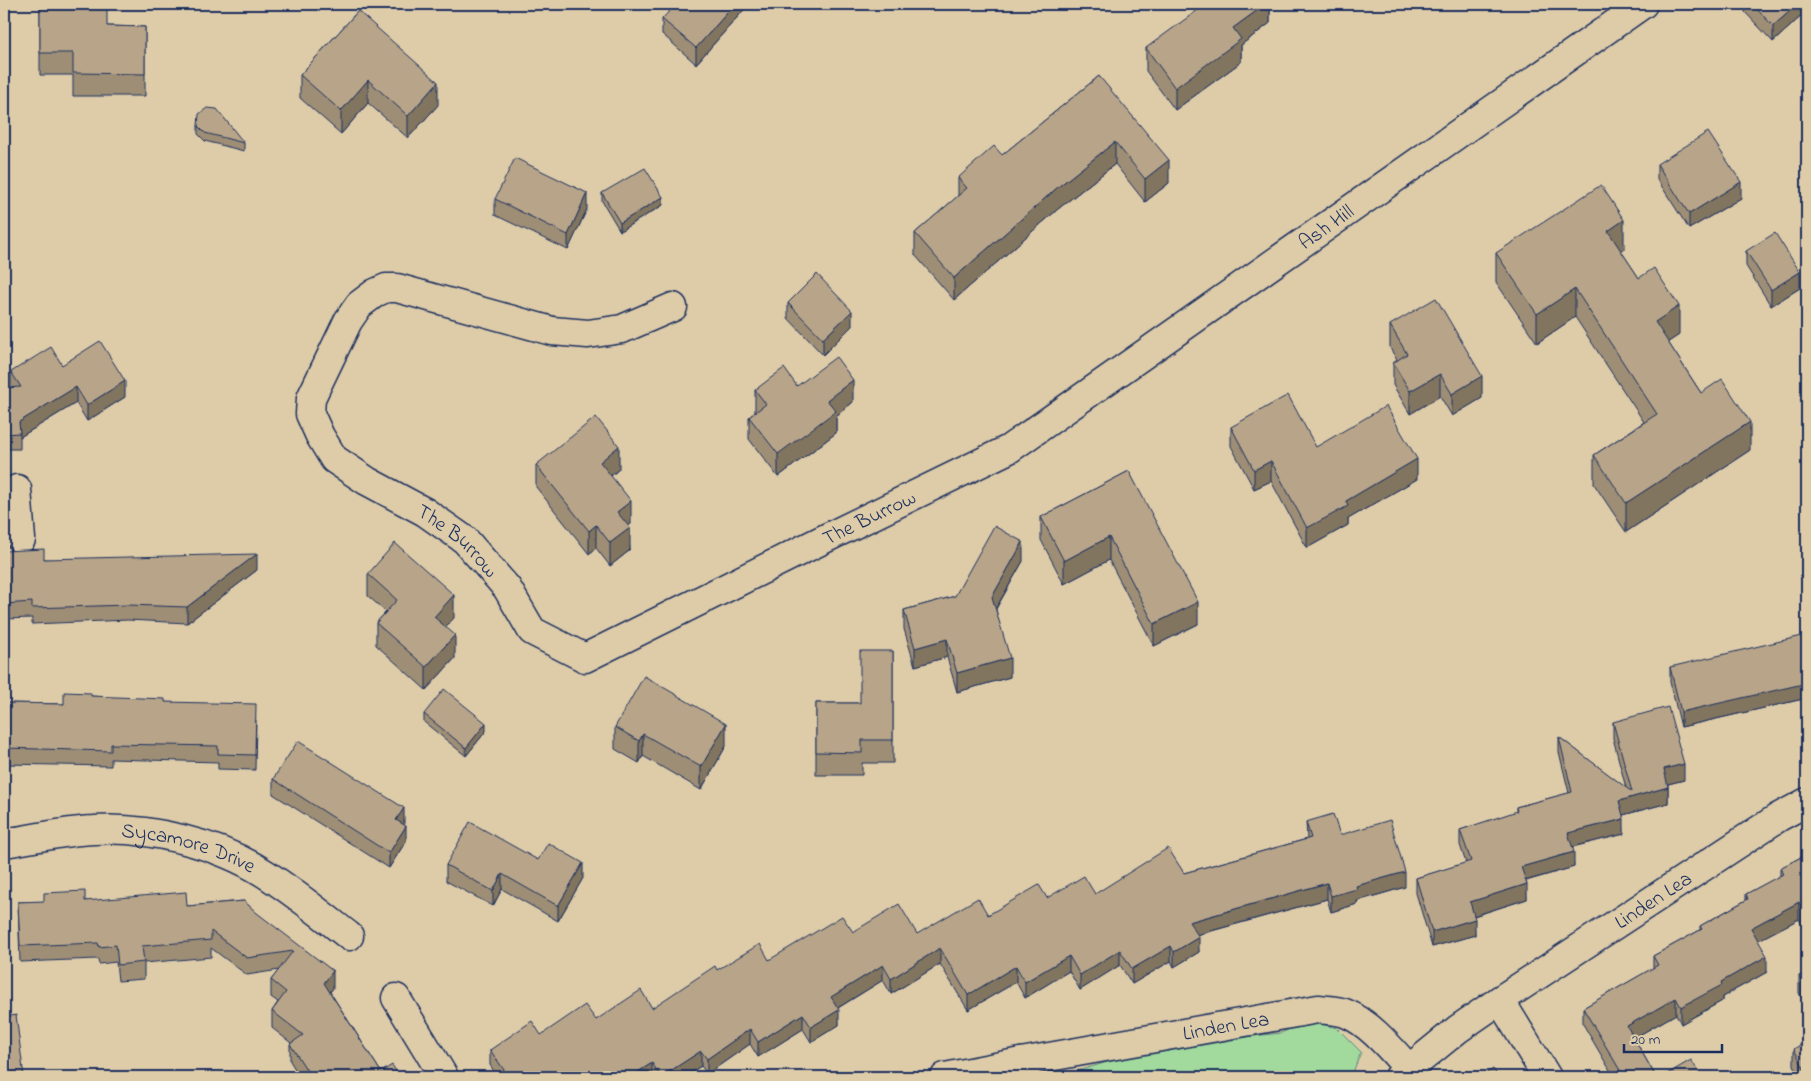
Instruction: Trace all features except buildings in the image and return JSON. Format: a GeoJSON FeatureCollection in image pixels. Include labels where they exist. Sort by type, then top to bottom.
{"type":"FeatureCollection","features":[{"type":"Feature","properties":{"kind":"street","name":"Ash Hill"},"geometry":{"type":"LineString","coordinates":[[1009,449],[1643,4]]}},
{"type":"Feature","properties":{"kind":"street","name":"The Burrow"},"geometry":{"type":"LineString","coordinates":[[673,307],[622,329],[588,334],[552,331],[397,288],[386,288],[375,293],[359,305],[348,321],[311,398],[310,414],[320,436],[334,459],[367,480],[425,512],[465,540],[507,588],[532,631],[585,658],[1009,449]]}},
{"type":"Feature","properties":{"kind":"street","name":"Linden Lea"},"geometry":{"type":"LineString","coordinates":[[945,1077],[1023,1070],[1318,1009],[1345,1013],[1364,1024],[1386,1044],[1404,1073],[1458,1029],[1500,1000],[1771,822],[1807,802]]}},
{"type":"Feature","properties":{"kind":"street","name":"Sycamore Drive"},"geometry":{"type":"LineString","coordinates":[[4,843],[94,830],[122,830],[190,841],[226,853],[262,871],[300,897],[349,936]]}},
{"type":"Feature","properties":{"kind":"street"},"geometry":{"type":"LineString","coordinates":[[396,998],[444,1077]]}},
{"type":"Feature","properties":{"kind":"street"},"geometry":{"type":"LineString","coordinates":[[1500,1000],[1547,1077]]}},
{"type":"Feature","properties":{"kind":"green space"},"geometry":{"type":"Polygon","coordinates":[[[1308,1021],[1337,1028],[1361,1052],[1351,1077],[1072,1077],[1077,1071],[1162,1046],[1281,1033],[1308,1021]]]}}]}
